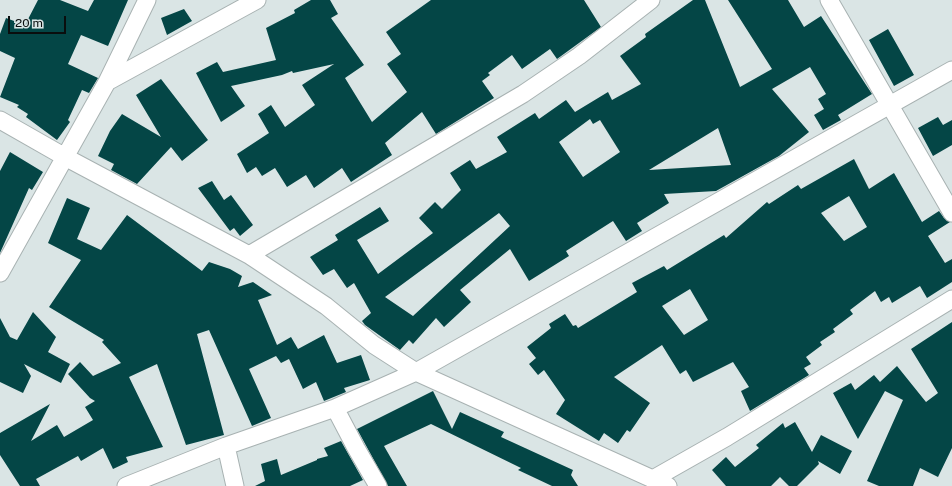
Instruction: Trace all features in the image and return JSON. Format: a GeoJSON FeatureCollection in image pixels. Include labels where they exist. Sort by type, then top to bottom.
{"type":"FeatureCollection","features":[{"type":"Feature","properties":{"kind":"street"},"geometry":{"type":"LineString","coordinates":[[0,273],[107,82],[147,0]]}},
{"type":"Feature","properties":{"kind":"street"},"geometry":{"type":"LineString","coordinates":[[107,82],[257,0]]}},
{"type":"Feature","properties":{"kind":"street"},"geometry":{"type":"LineString","coordinates":[[249,255],[523,94],[579,56],[651,0]]}},
{"type":"Feature","properties":{"kind":"street"},"geometry":{"type":"LineString","coordinates":[[829,0],[952,213]]}},
{"type":"Feature","properties":{"kind":"street"},"geometry":{"type":"LineString","coordinates":[[126,486],[226,446],[336,408],[416,372],[952,70]]}},
{"type":"Feature","properties":{"kind":"street"},"geometry":{"type":"LineString","coordinates":[[0,120],[65,157],[249,255],[326,306],[374,345],[416,372],[660,483],[727,437],[952,298]]}},
{"type":"Feature","properties":{"kind":"street"},"geometry":{"type":"LineString","coordinates":[[336,408],[356,448],[378,486]]}},
{"type":"Feature","properties":{"kind":"street"},"geometry":{"type":"LineString","coordinates":[[226,446],[236,486]]}},
{"type":"Feature","properties":{"kind":"building"},"geometry":{"type":"Polygon","coordinates":[[[38,0],[60,0],[88,11],[94,0],[128,0],[108,46],[81,35],[68,64],[98,78],[89,93],[82,90],[68,120],[70,122],[57,140],[26,117],[28,114],[17,107],[19,105],[0,97],[15,58],[0,51],[0,34],[6,18],[25,25],[38,0]]]}},
{"type":"Feature","properties":{"kind":"building"},"geometry":{"type":"Polygon","coordinates":[[[311,0],[330,0],[338,14],[331,18],[364,65],[345,78],[372,122],[407,92],[387,64],[401,54],[386,32],[431,0],[584,0],[601,27],[557,59],[550,49],[522,69],[512,55],[488,73],[490,75],[482,81],[494,98],[436,134],[422,112],[385,143],[392,155],[351,182],[342,168],[314,188],[306,175],[287,187],[275,168],[262,176],[256,167],[247,173],[237,154],[269,133],[258,114],[271,105],[285,127],[315,105],[302,85],[334,64],[293,73],[292,71],[282,75],[231,86],[245,106],[221,122],[196,73],[217,62],[223,72],[276,60],[266,28],[295,13],[294,10],[311,0]]]}},
{"type":"Feature","properties":{"kind":"building"},"geometry":{"type":"Polygon","coordinates":[[[693,0],[705,0],[740,87],[772,69],[728,0],[788,0],[804,27],[821,16],[872,94],[838,115],[841,120],[823,130],[814,115],[824,109],[818,99],[826,94],[810,67],[772,89],[809,132],[779,156],[716,191],[664,194],[669,203],[637,223],[642,231],[626,241],[613,221],[566,251],[569,256],[529,281],[510,249],[460,290],[471,302],[444,327],[436,318],[413,344],[409,340],[400,350],[365,325],[362,321],[371,313],[354,283],[347,288],[334,269],[323,275],[310,257],[338,240],[335,235],[380,207],[389,221],[357,240],[378,274],[433,233],[419,218],[435,202],[442,209],[461,190],[450,173],[470,160],[476,169],[507,152],[497,137],[535,113],[539,119],[566,100],[575,112],[608,92],[612,100],[641,84],[620,56],[646,37],[645,34],[693,0]],[[590,119],[559,142],[583,177],[620,152],[600,120],[593,124],[590,119]],[[718,128],[649,170],[731,165],[718,128]],[[499,213],[385,297],[413,316],[510,226],[499,213]]]}},
{"type":"Feature","properties":{"kind":"building"},"geometry":{"type":"Polygon","coordinates":[[[184,9],[192,21],[167,35],[161,18],[184,9]]]}},
{"type":"Feature","properties":{"kind":"building"},"geometry":{"type":"Polygon","coordinates":[[[888,29],[914,75],[894,86],[869,40],[888,29]]]}},
{"type":"Feature","properties":{"kind":"building"},"geometry":{"type":"Polygon","coordinates":[[[161,79],[208,140],[182,161],[171,147],[137,184],[111,170],[114,164],[98,156],[110,131],[122,114],[161,137],[136,95],[161,79]]]}},
{"type":"Feature","properties":{"kind":"building"},"geometry":{"type":"Polygon","coordinates":[[[938,117],[943,125],[952,120],[952,145],[933,156],[918,128],[938,117]]]}},
{"type":"Feature","properties":{"kind":"building"},"geometry":{"type":"Polygon","coordinates":[[[10,152],[43,172],[32,190],[29,188],[0,253],[0,171],[10,152]]]}},
{"type":"Feature","properties":{"kind":"building"},"geometry":{"type":"Polygon","coordinates":[[[854,159],[869,189],[894,173],[922,222],[939,211],[944,218],[950,222],[928,236],[945,263],[952,259],[952,282],[927,298],[920,286],[892,303],[889,297],[881,302],[875,291],[850,310],[853,314],[833,329],[835,332],[820,342],[822,345],[806,357],[811,364],[804,368],[809,375],[750,411],[741,391],[749,387],[733,362],[693,382],[686,370],[680,374],[662,345],[614,377],[650,403],[630,432],[627,430],[618,443],[604,433],[599,441],[556,414],[565,400],[544,370],[538,375],[529,364],[536,358],[527,347],[551,328],[549,324],[565,314],[573,326],[576,325],[578,328],[637,292],[632,283],[664,266],[667,270],[724,235],[726,238],[767,202],[769,204],[798,185],[801,189],[854,159]],[[849,196],[821,213],[844,241],[867,227],[849,196]],[[690,289],[662,306],[684,335],[708,320],[690,289]]]}},
{"type":"Feature","properties":{"kind":"building"},"geometry":{"type":"Polygon","coordinates":[[[212,181],[224,200],[231,195],[253,225],[240,236],[234,228],[230,231],[198,188],[212,181]]]}},
{"type":"Feature","properties":{"kind":"building"},"geometry":{"type":"Polygon","coordinates":[[[67,198],[90,208],[77,239],[101,250],[127,215],[202,271],[209,262],[230,269],[242,276],[238,287],[253,282],[272,295],[258,300],[277,345],[291,337],[298,349],[324,335],[337,363],[361,355],[370,380],[344,388],[346,392],[324,401],[316,382],[303,389],[289,359],[281,363],[276,356],[249,369],[271,418],[252,426],[209,330],[197,334],[224,435],[186,445],[157,364],[129,377],[163,447],[126,457],[128,462],[113,469],[103,448],[81,461],[78,456],[36,479],[40,486],[20,486],[0,455],[0,433],[50,404],[31,441],[57,425],[64,437],[93,420],[85,407],[95,401],[90,398],[68,374],[80,362],[93,376],[121,363],[102,342],[104,340],[49,307],[81,260],[48,243],[67,198]]]}},
{"type":"Feature","properties":{"kind":"building"},"geometry":{"type":"Polygon","coordinates":[[[33,312],[56,337],[48,352],[70,364],[61,383],[24,364],[31,376],[23,393],[0,382],[0,318],[10,337],[17,340],[33,312]]]}},
{"type":"Feature","properties":{"kind":"building"},"geometry":{"type":"Polygon","coordinates":[[[952,322],[952,448],[938,477],[920,468],[913,486],[879,486],[867,481],[903,400],[885,391],[858,439],[833,393],[851,383],[855,390],[874,375],[880,382],[897,366],[926,402],[938,393],[911,349],[952,322]]]}},
{"type":"Feature","properties":{"kind":"building"},"geometry":{"type":"Polygon","coordinates":[[[433,391],[452,429],[460,412],[504,432],[501,437],[573,470],[571,475],[578,486],[552,486],[518,470],[521,468],[431,424],[384,446],[407,486],[388,486],[357,429],[433,391]]]}},
{"type":"Feature","properties":{"kind":"building"},"geometry":{"type":"Polygon","coordinates":[[[795,422],[812,452],[821,435],[852,451],[840,474],[818,461],[819,464],[797,486],[789,486],[780,477],[771,486],[726,486],[712,470],[726,457],[735,467],[759,448],[756,445],[783,423],[785,428],[795,422]]]}},
{"type":"Feature","properties":{"kind":"building"},"geometry":{"type":"Polygon","coordinates":[[[341,441],[363,480],[350,486],[255,486],[265,481],[261,464],[277,459],[281,475],[317,459],[328,456],[324,448],[341,441]]]}}]}
